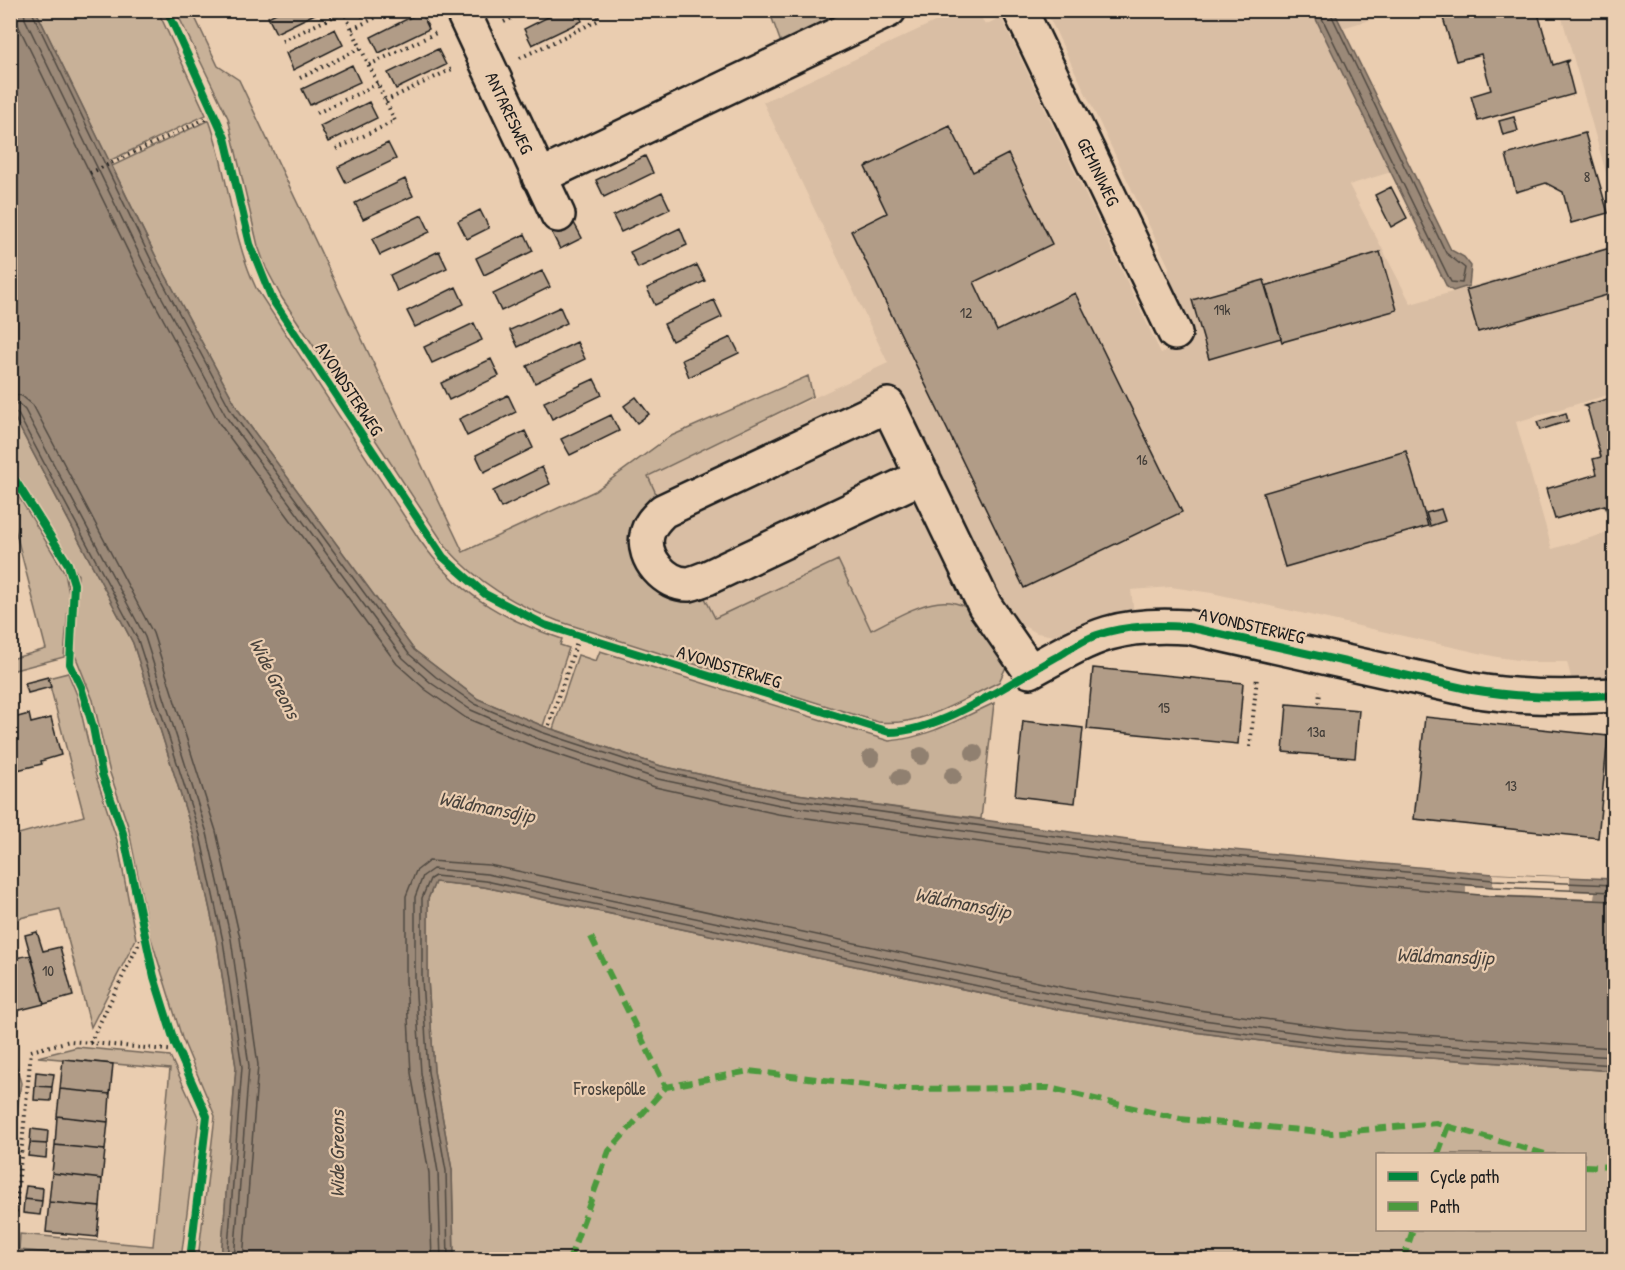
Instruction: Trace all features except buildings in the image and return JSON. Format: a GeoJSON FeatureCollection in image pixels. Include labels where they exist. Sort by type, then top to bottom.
{"type":"FeatureCollection","features":[{"type":"Feature","properties":{"kind":"street"},"geometry":{"type":"LineString","coordinates":[[539,177],[889,10]]}},
{"type":"Feature","properties":{"kind":"street","name":"GEMINIWEG"},"geometry":{"type":"LineString","coordinates":[[1020,10],[1175,333]]}},
{"type":"Feature","properties":{"kind":"street","name":"ANTARESWEG"},"geometry":{"type":"LineString","coordinates":[[463,15],[558,215]]}},
{"type":"Feature","properties":{"kind":"street"},"geometry":{"type":"LineString","coordinates":[[888,405],[923,476],[707,578],[688,584],[670,579],[657,569],[648,553],[647,536],[652,521],[663,511],[888,405]]}},
{"type":"Feature","properties":{"kind":"street","name":"AVONDSTERWEG"},"geometry":{"type":"LineString","coordinates":[[923,476],[985,606],[1030,671],[1095,636],[1125,628],[1157,625],[1188,627],[1472,690],[1517,697],[1559,699],[1614,695]]}},
{"type":"Feature","properties":{"kind":"path"},"geometry":{"type":"LineString","coordinates":[[352,29],[391,10]]}},
{"type":"Feature","properties":{"kind":"path"},"geometry":{"type":"LineString","coordinates":[[386,101],[598,20],[594,10]]}},
{"type":"Feature","properties":{"kind":"path"},"geometry":{"type":"LineString","coordinates":[[282,41],[343,11],[395,121],[336,149]]}},
{"type":"Feature","properties":{"kind":"path"},"geometry":{"type":"LineString","coordinates":[[369,65],[463,15]]}},
{"type":"Feature","properties":{"kind":"path"},"geometry":{"type":"LineString","coordinates":[[300,78],[361,48]]}},
{"type":"Feature","properties":{"kind":"path"},"geometry":{"type":"LineString","coordinates":[[317,113],[378,84]]}},
{"type":"Feature","properties":{"kind":"path"},"geometry":{"type":"LineString","coordinates":[[90,173],[217,117],[211,104]]}},
{"type":"Feature","properties":{"kind":"path"},"geometry":{"type":"LineString","coordinates":[[567,632],[590,640]]}},
{"type":"Feature","properties":{"kind":"path"},"geometry":{"type":"LineString","coordinates":[[549,725],[579,636]]}},
{"type":"Feature","properties":{"kind":"path"},"geometry":{"type":"LineString","coordinates":[[1250,747],[1260,643]]}},
{"type":"Feature","properties":{"kind":"path"},"geometry":{"type":"LineString","coordinates":[[141,924],[146,950]]}},
{"type":"Feature","properties":{"kind":"path"},"geometry":{"type":"LineString","coordinates":[[90,1043],[143,935]]}},
{"type":"Feature","properties":{"kind":"path"},"geometry":{"type":"LineString","coordinates":[[22,1258],[11,1258],[32,1051],[70,1041],[176,1047],[183,1062]]}},
{"type":"Feature","properties":{"kind":"path"},"geometry":{"type":"LineString","coordinates":[[10,1154],[21,1151]]}},
{"type":"Feature","properties":{"kind":"path"},"geometry":{"type":"LineString","coordinates":[[10,1198],[17,1197]]}},
{"type":"Feature","properties":{"kind":"shaded area"},"geometry":{"type":"Polygon","coordinates":[[[958,11],[978,11],[985,25],[1001,17],[1161,353],[1193,338],[1167,283],[1169,267],[1046,11],[1312,11],[1391,172],[1349,185],[1411,304],[1614,245],[1614,393],[1516,422],[1552,549],[1614,531],[1614,683],[1573,685],[1567,662],[1532,662],[1497,657],[1212,593],[1171,587],[1131,590],[1134,614],[1054,636],[1037,633],[1008,618],[914,609],[871,630],[838,560],[715,618],[691,599],[665,595],[646,581],[633,562],[630,540],[636,515],[644,505],[657,496],[648,476],[888,363],[763,102],[958,11]]]}},
{"type":"Feature","properties":{"kind":"shaded area"},"geometry":{"type":"Polygon","coordinates":[[[1334,11],[1400,11],[1342,28],[1334,11]]]}},
{"type":"Feature","properties":{"kind":"shaded area"},"geometry":{"type":"Polygon","coordinates":[[[1560,11],[1614,11],[1614,201],[1560,11]]]}},
{"type":"Feature","properties":{"kind":"green space"},"geometry":{"type":"Polygon","coordinates":[[[769,10],[850,11],[781,43],[769,10]]]}},
{"type":"Feature","properties":{"kind":"green space"},"geometry":{"type":"Polygon","coordinates":[[[36,11],[158,11],[206,115],[109,161],[36,11]]]}},
{"type":"Feature","properties":{"kind":"green space"},"geometry":{"type":"Polygon","coordinates":[[[176,11],[192,11],[218,66],[239,80],[463,552],[595,491],[669,437],[808,376],[813,396],[648,476],[657,496],[645,506],[637,519],[630,547],[639,574],[664,594],[684,598],[705,598],[715,618],[838,560],[871,630],[916,608],[930,604],[945,602],[959,604],[973,612],[989,630],[1006,667],[999,682],[941,711],[926,716],[894,722],[878,722],[558,621],[512,600],[484,582],[446,547],[282,298],[266,268],[258,246],[228,118],[176,11]]]}},
{"type":"Feature","properties":{"kind":"green space"},"geometry":{"type":"Polygon","coordinates":[[[209,120],[235,226],[256,288],[419,539],[433,558],[464,589],[500,613],[562,639],[560,645],[569,648],[543,726],[478,699],[414,650],[239,411],[159,263],[112,166],[209,120]]]}},
{"type":"Feature","properties":{"kind":"green space"},"geometry":{"type":"Polygon","coordinates":[[[10,409],[133,643],[194,837],[217,942],[236,1067],[221,1259],[198,1259],[215,1116],[182,1038],[149,932],[128,826],[110,773],[93,700],[75,655],[78,575],[11,464],[10,409]]]}},
{"type":"Feature","properties":{"kind":"green space"},"geometry":{"type":"Polygon","coordinates":[[[10,482],[65,573],[69,594],[64,657],[11,671],[11,659],[46,649],[11,514],[10,482]]]}},
{"type":"Feature","properties":{"kind":"green space"},"geometry":{"type":"Polygon","coordinates":[[[600,651],[889,741],[930,732],[994,703],[981,819],[782,792],[661,766],[553,729],[578,655],[596,661],[600,651]]]}},
{"type":"Feature","properties":{"kind":"green space"},"geometry":{"type":"Polygon","coordinates":[[[68,673],[77,695],[96,776],[117,840],[136,939],[91,1027],[60,909],[11,920],[11,836],[84,816],[48,678],[68,673]]]}},
{"type":"Feature","properties":{"kind":"green space","name":"Froskepôlle"},"geometry":{"type":"Polygon","coordinates":[[[435,882],[484,887],[1062,1010],[1194,1032],[1344,1052],[1614,1071],[1614,1259],[454,1259],[452,1170],[434,1071],[428,979],[428,899],[435,882]]]}},
{"type":"Feature","properties":{"kind":"green space"},"geometry":{"type":"Polygon","coordinates":[[[77,1047],[170,1056],[199,1119],[181,1259],[115,1259],[19,1250],[20,1234],[153,1246],[170,1069],[38,1057],[77,1047]]]}},
{"type":"Feature","properties":{"kind":"green space"},"geometry":{"type":"Polygon","coordinates":[[[11,1048],[21,1083],[15,1124],[11,1105],[11,1048]]]}},
{"type":"Feature","properties":{"kind":"water"},"geometry":{"type":"Polygon","coordinates":[[[11,11],[36,11],[159,263],[239,411],[414,650],[478,699],[543,726],[661,766],[782,792],[1135,841],[1493,874],[1614,879],[1614,1071],[1344,1052],[1194,1032],[1062,1010],[484,887],[435,882],[428,899],[428,979],[434,1071],[452,1170],[454,1259],[221,1259],[236,1067],[217,942],[194,837],[133,643],[11,411],[11,11]]]}},
{"type":"Feature","properties":{"kind":"water"},"geometry":{"type":"Polygon","coordinates":[[[1312,11],[1334,11],[1451,250],[1464,257],[1471,266],[1469,286],[1453,291],[1447,287],[1312,11]]]}},
{"type":"Feature","properties":{"kind":"pier"},"geometry":{"type":"Polygon","coordinates":[[[1493,874],[1570,877],[1570,891],[1595,892],[1594,899],[1466,894],[1466,886],[1493,887],[1493,874]]]}},
{"type":"Feature","properties":{"kind":"marked path"},"geometry":{"type":"LineString","coordinates":[[591,937],[666,1087]]}},
{"type":"Feature","properties":{"kind":"marked path"},"geometry":{"type":"LineString","coordinates":[[569,1260],[609,1151],[666,1087],[749,1071],[901,1089],[1049,1088],[1180,1119],[1332,1133],[1436,1123],[1541,1153]]}},
{"type":"Feature","properties":{"kind":"marked path"},"geometry":{"type":"LineString","coordinates":[[1438,1153],[1448,1126]]}},
{"type":"Feature","properties":{"kind":"marked path"},"geometry":{"type":"LineString","coordinates":[[1586,1166],[1614,1167]]}},
{"type":"Feature","properties":{"kind":"marked path"},"geometry":{"type":"LineString","coordinates":[[1403,1260],[1413,1231]]}},
{"type":"Feature","properties":{"kind":"cycle path"},"geometry":{"type":"LineString","coordinates":[[167,10],[225,138],[250,244],[272,299],[443,557],[485,594],[545,625],[889,732],[910,730],[954,714],[1092,637],[1142,626],[1188,627],[1490,693],[1543,697],[1614,695]]}},
{"type":"Feature","properties":{"kind":"cycle path"},"geometry":{"type":"LineString","coordinates":[[10,472],[68,564],[74,584],[70,664],[81,687],[93,727],[102,774],[123,833],[154,977],[175,1044],[207,1116],[190,1260]]}},
{"type":"Feature","properties":{"kind":"water label","name":"Wide Greons"},"geometry":{"type":"Point","coordinates":[275,678]}},
{"type":"Feature","properties":{"kind":"water label","name":"Wâldmansdjip"},"geometry":{"type":"Point","coordinates":[487,807]}},
{"type":"Feature","properties":{"kind":"water label","name":"Wâldmansdjip"},"geometry":{"type":"Point","coordinates":[963,903]}},
{"type":"Feature","properties":{"kind":"water label","name":"Wâldmansdjip"},"geometry":{"type":"Point","coordinates":[1445,956]}},
{"type":"Feature","properties":{"kind":"water label","name":"Wide Greons"},"geometry":{"type":"Point","coordinates":[337,1154]}}]}
